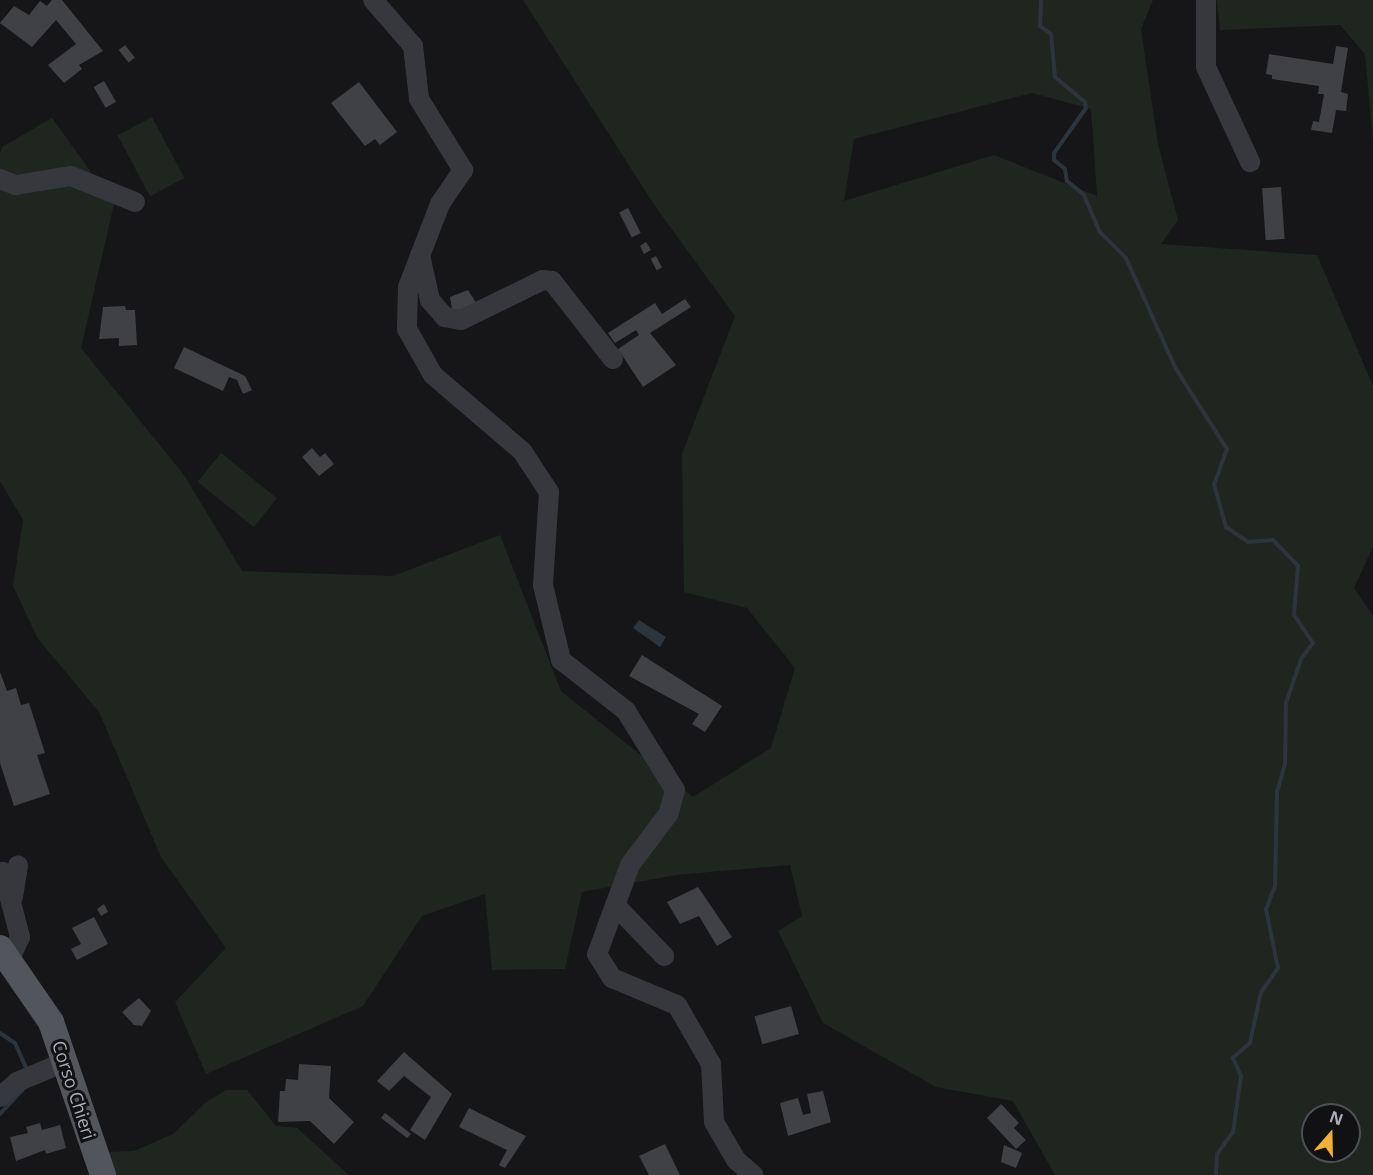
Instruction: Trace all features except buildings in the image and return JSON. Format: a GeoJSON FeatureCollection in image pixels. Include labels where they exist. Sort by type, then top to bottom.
{"type":"FeatureCollection","features":[{"type":"Feature","properties":{"kind":"main road","name":"Corso Chieri"},"geometry":{"type":"LineString","coordinates":[[5,953],[51,1022],[67,1060],[104,1175]]}},
{"type":"Feature","properties":{"kind":"street"},"geometry":{"type":"LineString","coordinates":[[373,0],[413,46],[418,99],[463,170],[440,204],[408,288],[406,329],[433,375],[522,451],[549,492],[543,585],[561,660],[626,711],[675,790],[669,813],[630,865],[597,954],[612,978],[677,1005],[711,1064],[714,1122],[736,1160],[753,1175]]}},
{"type":"Feature","properties":{"kind":"street"},"geometry":{"type":"LineString","coordinates":[[1206,0],[1206,67],[1250,162]]}},
{"type":"Feature","properties":{"kind":"street"},"geometry":{"type":"LineString","coordinates":[[0,179],[16,185],[72,176],[135,202]]}},
{"type":"Feature","properties":{"kind":"street"},"geometry":{"type":"LineString","coordinates":[[420,255],[430,300],[445,317],[461,320],[543,280],[552,281],[613,359]]}},
{"type":"Feature","properties":{"kind":"street"},"geometry":{"type":"LineString","coordinates":[[5,953],[20,937],[11,903],[10,868]]}},
{"type":"Feature","properties":{"kind":"street"},"geometry":{"type":"LineString","coordinates":[[615,905],[664,956]]}},
{"type":"Feature","properties":{"kind":"street"},"geometry":{"type":"LineString","coordinates":[[0,1097],[17,1082],[38,1070],[67,1060]]}},
{"type":"Feature","properties":{"kind":"shaded area"},"geometry":{"type":"Polygon","coordinates":[[[523,0],[1153,0],[1141,29],[1158,144],[1178,220],[1161,244],[1317,255],[1373,386],[1373,547],[1354,588],[1373,616],[1373,1175],[1055,1175],[1013,1101],[936,1087],[823,1023],[778,931],[802,916],[790,865],[676,875],[582,892],[565,969],[492,970],[485,894],[422,916],[363,1006],[206,1074],[175,1002],[226,948],[161,857],[99,712],[38,639],[13,586],[23,520],[0,481],[0,154],[2,147],[52,118],[114,204],[81,348],[184,475],[242,571],[393,576],[500,535],[561,691],[693,797],[771,748],[795,668],[747,608],[684,592],[682,454],[735,316],[655,206],[523,0]],[[1032,93],[854,139],[844,201],[994,155],[1097,196],[1091,109],[1032,93]]]}},
{"type":"Feature","properties":{"kind":"shaded area"},"geometry":{"type":"Polygon","coordinates":[[[1217,0],[1373,0],[1373,141],[1365,54],[1340,25],[1220,30],[1217,0]]]}},
{"type":"Feature","properties":{"kind":"shaded area"},"geometry":{"type":"Polygon","coordinates":[[[152,117],[184,178],[150,196],[118,135],[152,117]]]}},
{"type":"Feature","properties":{"kind":"shaded area"},"geometry":{"type":"Polygon","coordinates":[[[221,453],[277,498],[254,527],[198,482],[221,453]]]}},
{"type":"Feature","properties":{"kind":"shaded area"},"geometry":{"type":"Polygon","coordinates":[[[639,620],[666,637],[660,647],[633,628],[639,620]]]}},
{"type":"Feature","properties":{"kind":"shaded area"},"geometry":{"type":"Polygon","coordinates":[[[226,1090],[247,1090],[276,1126],[297,1128],[349,1175],[114,1175],[106,1152],[134,1151],[173,1134],[205,1103],[226,1090]]]}},
{"type":"Feature","properties":{"kind":"waterway"},"geometry":{"type":"LineString","coordinates":[[1041,0],[1040,26],[1051,34],[1055,77],[1085,102],[1086,108],[1054,153],[1054,160],[1065,169],[1067,181],[1084,195],[1099,231],[1126,258],[1176,369],[1227,449],[1214,484],[1226,527],[1248,542],[1273,540],[1298,566],[1294,615],[1313,643],[1301,659],[1286,703],[1285,764],[1277,792],[1275,886],[1266,909],[1278,968],[1261,992],[1250,1043],[1233,1058],[1241,1076],[1233,1132],[1217,1154],[1216,1175]]}},
{"type":"Feature","properties":{"kind":"waterway"},"geometry":{"type":"LineString","coordinates":[[0,1033],[15,1043],[27,1070]]}},
{"type":"Feature","properties":{"kind":"waterway"},"geometry":{"type":"LineString","coordinates":[[0,1114],[24,1088]]}}]}
